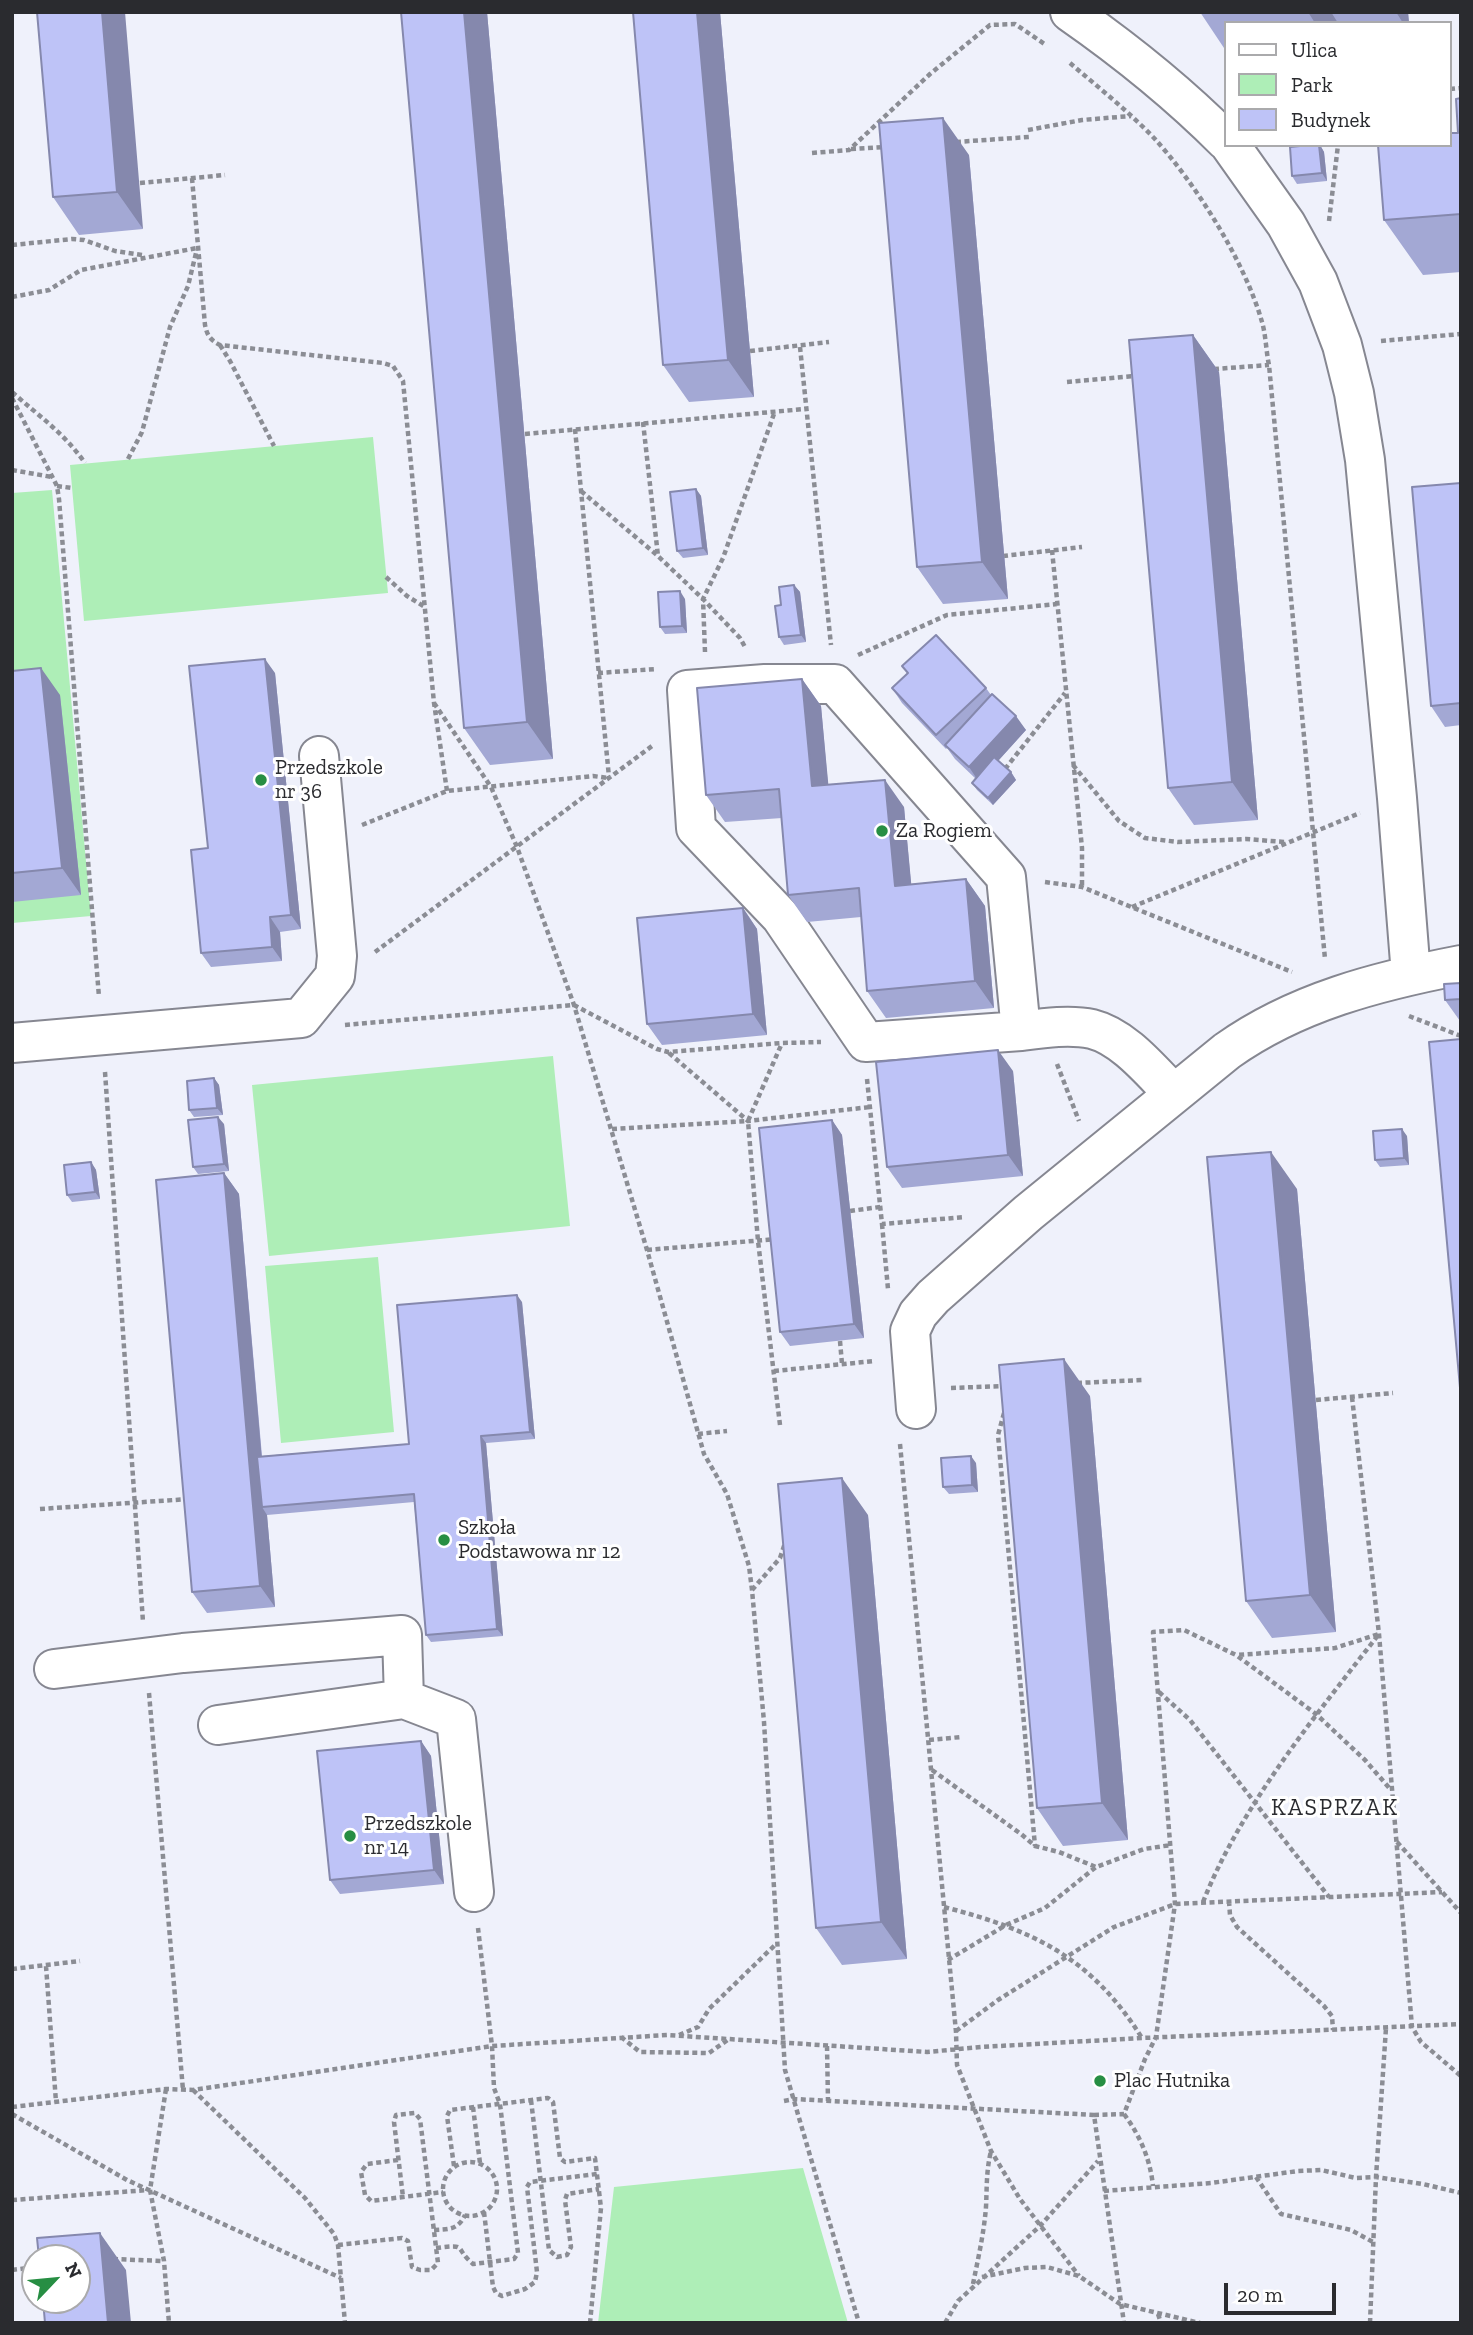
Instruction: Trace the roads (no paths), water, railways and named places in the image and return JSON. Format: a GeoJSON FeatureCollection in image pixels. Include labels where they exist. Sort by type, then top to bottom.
{"type":"FeatureCollection","features":[{"type":"Feature","properties":{"kind":"street"},"geometry":{"type":"LineString","coordinates":[[1070,12],[1154,75],[1224,139]]}},
{"type":"Feature","properties":{"kind":"street"},"geometry":{"type":"LineString","coordinates":[[1231,147],[1286,224],[1303,254],[1331,312],[1354,393],[1365,460],[1411,975]]}},
{"type":"Feature","properties":{"kind":"street"},"geometry":{"type":"LineString","coordinates":[[1031,1029],[1006,877],[834,675],[687,690],[696,828],[781,916],[866,1042],[1031,1029],[1094,1029],[1119,1042],[1173,1093]]}},
{"type":"Feature","properties":{"kind":"street"},"geometry":{"type":"LineString","coordinates":[[12,1044],[301,1018],[335,976],[337,956],[318,756]]}},
{"type":"Feature","properties":{"kind":"street"},"geometry":{"type":"LineString","coordinates":[[910,1398],[910,1331],[918,1314],[933,1297],[1028,1213],[1173,1093],[1249,1036],[1294,1012],[1329,998],[1411,975],[1461,965]]}},
{"type":"Feature","properties":{"kind":"street"},"geometry":{"type":"LineString","coordinates":[[54,1669],[145,1657],[402,1635],[404,1699]]}},
{"type":"Feature","properties":{"kind":"street"},"geometry":{"type":"LineString","coordinates":[[218,1725],[404,1699],[456,1719],[474,1892]]}},
{"type":"Feature","properties":{"kind":"place","name":"Przedszkole nr 36"},"geometry":{"type":"Point","coordinates":[261,780]}},
{"type":"Feature","properties":{"kind":"place","name":"Za Rogiem"},"geometry":{"type":"Point","coordinates":[882,831]}},
{"type":"Feature","properties":{"kind":"place","name":"Szkoła Podstawowa nr 12"},"geometry":{"type":"Point","coordinates":[444,1540]}},
{"type":"Feature","properties":{"kind":"place","name":"Przedszkole nr 14"},"geometry":{"type":"Point","coordinates":[350,1836]}},
{"type":"Feature","properties":{"kind":"place","name":"Plac Hutnika"},"geometry":{"type":"Point","coordinates":[1100,2081]}},
{"type":"Feature","properties":{"kind":"district","name":"KASPRZAK"},"geometry":{"type":"Point","coordinates":[1335,1808]}}]}
